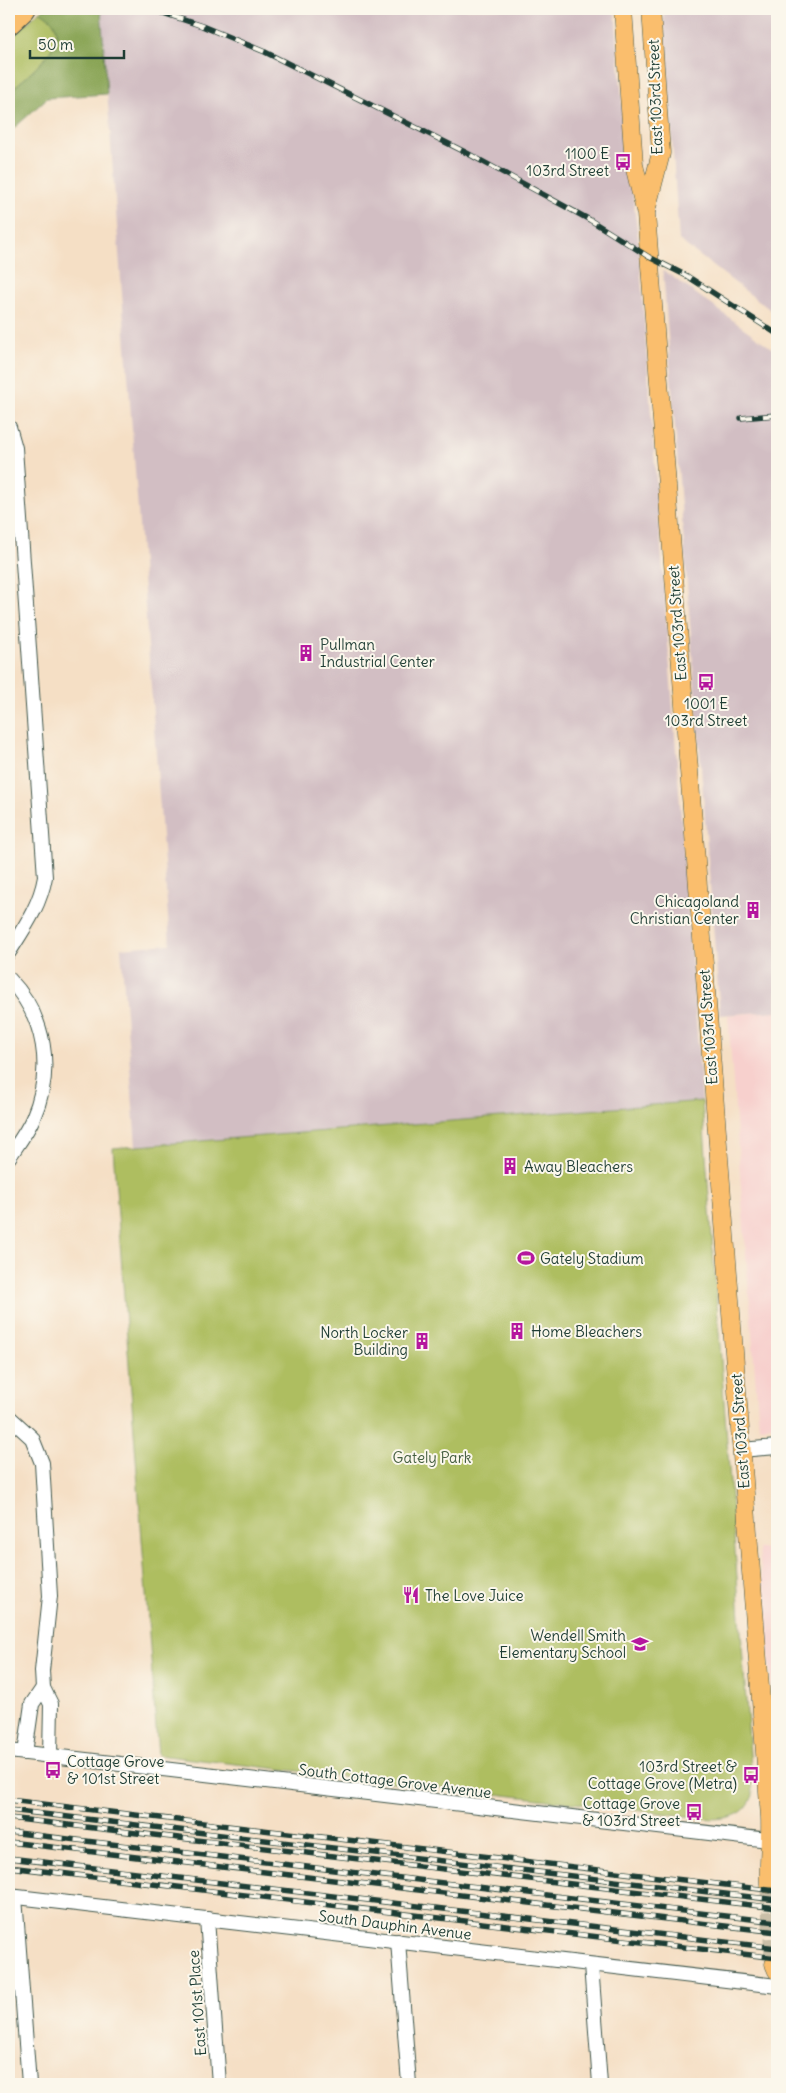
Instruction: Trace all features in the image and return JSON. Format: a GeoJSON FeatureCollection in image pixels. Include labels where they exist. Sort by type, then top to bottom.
{"type":"FeatureCollection","features":[{"type":"Feature","properties":{"kind":"highway"},"geometry":{"type":"LineString","coordinates":[[9,24],[25,9]]}},
{"type":"Feature","properties":{"kind":"main road","name":"East 103rd Street"},"geometry":{"type":"LineString","coordinates":[[623,9],[634,165],[646,214],[741,1450],[775,1845],[767,1858],[769,1884]]}},
{"type":"Feature","properties":{"kind":"main road","name":"East 103rd Street"},"geometry":{"type":"LineString","coordinates":[[646,214],[660,152],[651,9]]}},
{"type":"Feature","properties":{"kind":"street"},"geometry":{"type":"LineString","coordinates":[[9,427],[15,448],[45,877],[42,895],[34,912],[9,952]]}},
{"type":"Feature","properties":{"kind":"street"},"geometry":{"type":"LineString","coordinates":[[9,979],[27,1001],[38,1022],[46,1065],[44,1086],[33,1120],[9,1157]]}},
{"type":"Feature","properties":{"kind":"street"},"geometry":{"type":"LineString","coordinates":[[9,1417],[32,1438],[42,1463],[50,1573],[50,1596],[42,1672],[43,1688],[50,1704],[50,1756]]}},
{"type":"Feature","properties":{"kind":"street"},"geometry":{"type":"LineString","coordinates":[[741,1450],[777,1447]]}},
{"type":"Feature","properties":{"kind":"street"},"geometry":{"type":"LineString","coordinates":[[25,1753],[32,1704],[43,1688]]}},
{"type":"Feature","properties":{"kind":"street","name":"South Cottage Grove Avenue"},"geometry":{"type":"LineString","coordinates":[[9,1751],[775,1845]]}},
{"type":"Feature","properties":{"kind":"street"},"geometry":{"type":"LineString","coordinates":[[12,1896],[29,2084]]}},
{"type":"Feature","properties":{"kind":"street","name":"South Dauphin Avenue"},"geometry":{"type":"LineString","coordinates":[[12,1896],[777,1986]]}},
{"type":"Feature","properties":{"kind":"street","name":"East 101st Place"},"geometry":{"type":"LineString","coordinates":[[207,1919],[219,2084]]}},
{"type":"Feature","properties":{"kind":"street"},"geometry":{"type":"LineString","coordinates":[[398,1941],[409,2084]]}},
{"type":"Feature","properties":{"kind":"street"},"geometry":{"type":"LineString","coordinates":[[591,1965],[600,2084]]}},
{"type":"Feature","properties":{"kind":"shaded area"},"geometry":{"type":"Polygon","coordinates":[[[101,9],[615,9],[624,126],[638,237],[702,1101],[136,1146],[121,948],[170,944],[101,9]]]}},
{"type":"Feature","properties":{"kind":"shaded area"},"geometry":{"type":"Polygon","coordinates":[[[663,9],[777,9],[777,315],[679,240],[663,9]]]}},
{"type":"Feature","properties":{"kind":"shaded area"},"geometry":{"type":"Polygon","coordinates":[[[663,270],[777,352],[777,1011],[720,1015],[663,270]]]}},
{"type":"Feature","properties":{"kind":"shaded area"},"geometry":{"type":"Polygon","coordinates":[[[777,1011],[777,1426],[759,1427],[728,1015],[777,1011]]]}},
{"type":"Feature","properties":{"kind":"shaded area"},"geometry":{"type":"Polygon","coordinates":[[[777,1547],[777,1747],[759,1549],[777,1547]]]}},
{"type":"Feature","properties":{"kind":"green space"},"geometry":{"type":"Polygon","coordinates":[[[43,9],[101,9],[107,94],[47,98],[9,133],[9,92],[32,72],[48,54],[57,37],[54,23],[40,11],[43,9]]]}},
{"type":"Feature","properties":{"kind":"green space"},"geometry":{"type":"Polygon","coordinates":[[[40,11],[50,18],[55,25],[57,37],[54,45],[32,72],[9,92],[9,40],[40,11]]]}},
{"type":"Feature","properties":{"kind":"green space","name":"Gately Park"},"geometry":{"type":"Polygon","coordinates":[[[702,1101],[753,1795],[746,1807],[732,1816],[712,1819],[158,1755],[113,1148],[702,1101]]]}},
{"type":"Feature","properties":{"kind":"tunnel"},"geometry":{"type":"LineString","coordinates":[[769,1884],[774,1964]]}},
{"type":"Feature","properties":{"kind":"railway"},"geometry":{"type":"LineString","coordinates":[[151,9],[202,26],[265,52],[465,152],[590,220],[649,257],[687,276],[777,334]]}},
{"type":"Feature","properties":{"kind":"railway"},"geometry":{"type":"LineString","coordinates":[[741,418],[777,415]]}},
{"type":"Feature","properties":{"kind":"railway"},"geometry":{"type":"LineString","coordinates":[[9,1800],[777,1891]]}},
{"type":"Feature","properties":{"kind":"railway"},"geometry":{"type":"LineString","coordinates":[[9,1810],[777,1900]]}},
{"type":"Feature","properties":{"kind":"railway"},"geometry":{"type":"LineString","coordinates":[[9,1818],[777,1908]]}},
{"type":"Feature","properties":{"kind":"railway"},"geometry":{"type":"LineString","coordinates":[[9,1832],[777,1922]]}},
{"type":"Feature","properties":{"kind":"railway"},"geometry":{"type":"LineString","coordinates":[[9,1842],[777,1932]]}},
{"type":"Feature","properties":{"kind":"railway"},"geometry":{"type":"LineString","coordinates":[[9,1858],[777,1948]]}},
{"type":"Feature","properties":{"kind":"railway"},"geometry":{"type":"LineString","coordinates":[[9,1867],[777,1958]]}},
{"type":"Feature","properties":{"kind":"place","name":"1100 E 103rd Street"},"geometry":{"type":"Point","coordinates":[623,162]}},
{"type":"Feature","properties":{"kind":"place","name":"Pullman Industrial Center"},"geometry":{"type":"Point","coordinates":[306,653]}},
{"type":"Feature","properties":{"kind":"place","name":"1001 E 103rd Street"},"geometry":{"type":"Point","coordinates":[706,682]}},
{"type":"Feature","properties":{"kind":"place","name":"Chicagoland Christian Center"},"geometry":{"type":"Point","coordinates":[753,910]}},
{"type":"Feature","properties":{"kind":"place","name":"Away Bleachers"},"geometry":{"type":"Point","coordinates":[510,1166]}},
{"type":"Feature","properties":{"kind":"place","name":"Gately Stadium"},"geometry":{"type":"Point","coordinates":[526,1258]}},
{"type":"Feature","properties":{"kind":"place","name":"Home Bleachers"},"geometry":{"type":"Point","coordinates":[517,1331]}},
{"type":"Feature","properties":{"kind":"place","name":"North Locker Building"},"geometry":{"type":"Point","coordinates":[422,1341]}},
{"type":"Feature","properties":{"kind":"place","name":"The Love Juice"},"geometry":{"type":"Point","coordinates":[411,1595]}},
{"type":"Feature","properties":{"kind":"place","name":"Wendell Smith Elementary School"},"geometry":{"type":"Point","coordinates":[640,1644]}},
{"type":"Feature","properties":{"kind":"place","name":"Cottage Grove & 101st Street"},"geometry":{"type":"Point","coordinates":[53,1770]}},
{"type":"Feature","properties":{"kind":"place","name":"103rd Street & Cottage Grove (Metra)"},"geometry":{"type":"Point","coordinates":[751,1775]}},
{"type":"Feature","properties":{"kind":"place","name":"Cottage Grove & 103rd Street"},"geometry":{"type":"Point","coordinates":[694,1812]}}]}
